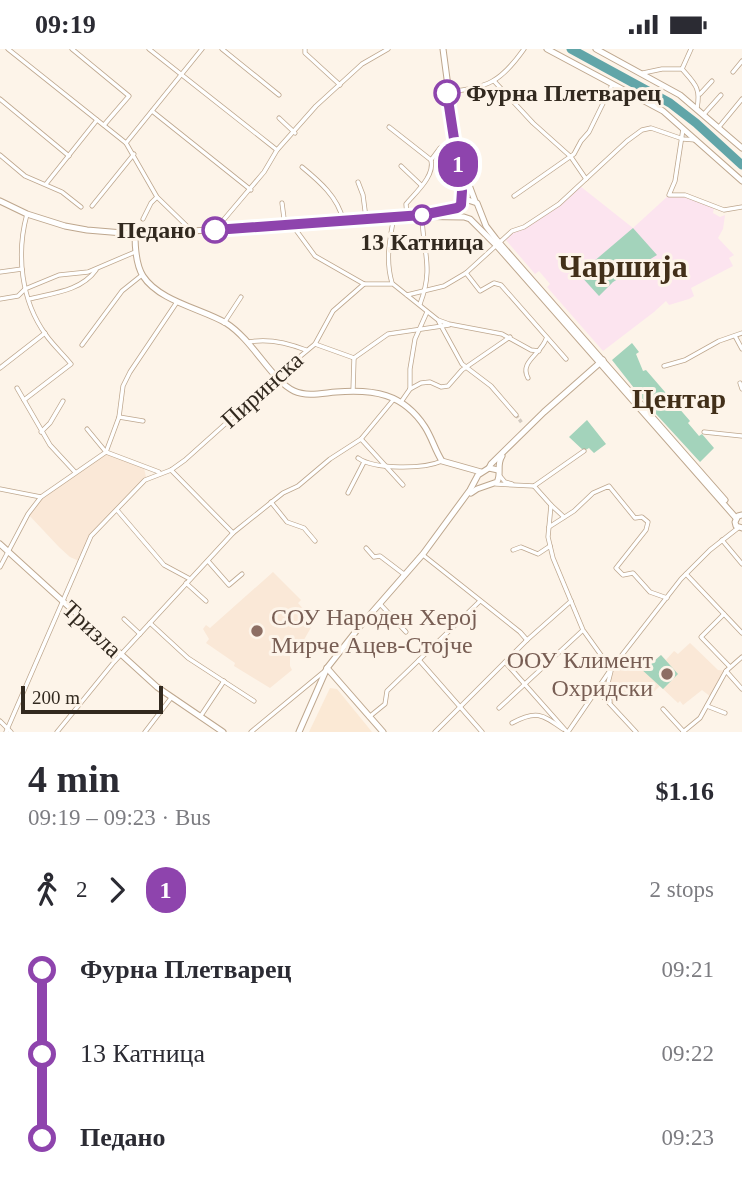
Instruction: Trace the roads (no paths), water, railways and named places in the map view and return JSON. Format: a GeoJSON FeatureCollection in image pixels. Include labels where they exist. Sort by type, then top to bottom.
{"type":"FeatureCollection","features":[{"type":"Feature","properties":{"kind":"street"},"geometry":{"type":"LineString","coordinates":[[8,49],[126,143],[157,197],[193,232]]}},
{"type":"Feature","properties":{"kind":"street"},"geometry":{"type":"LineString","coordinates":[[72,49],[129,96],[104,125]]}},
{"type":"Feature","properties":{"kind":"street"},"geometry":{"type":"LineString","coordinates":[[149,49],[277,150]]}},
{"type":"Feature","properties":{"kind":"street"},"geometry":{"type":"LineString","coordinates":[[126,143],[202,49]]}},
{"type":"Feature","properties":{"kind":"street"},"geometry":{"type":"LineString","coordinates":[[222,49],[279,95]]}},
{"type":"Feature","properties":{"kind":"street"},"geometry":{"type":"LineString","coordinates":[[305,49],[305,53],[340,86]]}},
{"type":"Feature","properties":{"kind":"street"},"geometry":{"type":"LineString","coordinates":[[374,49],[381,53]]}},
{"type":"Feature","properties":{"kind":"street"},"geometry":{"type":"LineString","coordinates":[[215,230],[251,190],[277,150],[295,133],[316,106],[362,64],[388,49]]}},
{"type":"Feature","properties":{"kind":"street"},"geometry":{"type":"LineString","coordinates":[[447,93],[474,90],[494,81],[515,63],[524,49]]}},
{"type":"Feature","properties":{"kind":"street"},"geometry":{"type":"LineString","coordinates":[[547,49],[663,111],[742,181]]}},
{"type":"Feature","properties":{"kind":"street"},"geometry":{"type":"LineString","coordinates":[[596,49],[680,95],[742,148]]}},
{"type":"Feature","properties":{"kind":"street"},"geometry":{"type":"LineString","coordinates":[[682,69],[691,49]]}},
{"type":"Feature","properties":{"kind":"street"},"geometry":{"type":"LineString","coordinates":[[442,51],[462,191],[460,211],[499,245]]}},
{"type":"Feature","properties":{"kind":"street"},"geometry":{"type":"LineString","coordinates":[[733,72],[742,61]]}},
{"type":"Feature","properties":{"kind":"street"},"geometry":{"type":"LineString","coordinates":[[641,74],[662,69],[682,69],[695,83],[700,95]]}},
{"type":"Feature","properties":{"kind":"street"},"geometry":{"type":"LineString","coordinates":[[494,81],[533,123],[571,157],[586,179]]}},
{"type":"Feature","properties":{"kind":"street"},"geometry":{"type":"LineString","coordinates":[[697,108],[700,95],[712,81]]}},
{"type":"Feature","properties":{"kind":"street"},"geometry":{"type":"LineString","coordinates":[[514,196],[571,157],[589,132],[613,83]]}},
{"type":"Feature","properties":{"kind":"street"},"geometry":{"type":"LineString","coordinates":[[704,114],[721,95]]}},
{"type":"Feature","properties":{"kind":"street"},"geometry":{"type":"LineString","coordinates":[[0,99],[69,156]]}},
{"type":"Feature","properties":{"kind":"street"},"geometry":{"type":"LineString","coordinates":[[718,129],[742,99]]}},
{"type":"Feature","properties":{"kind":"street"},"geometry":{"type":"LineString","coordinates":[[152,111],[251,190]]}},
{"type":"Feature","properties":{"kind":"street"},"geometry":{"type":"LineString","coordinates":[[279,118],[295,133]]}},
{"type":"Feature","properties":{"kind":"street"},"geometry":{"type":"LineString","coordinates":[[46,184],[97,120]]}},
{"type":"Feature","properties":{"kind":"street"},"geometry":{"type":"LineString","coordinates":[[389,127],[431,160],[433,166],[407,204],[407,216]]}},
{"type":"Feature","properties":{"kind":"street"},"geometry":{"type":"LineString","coordinates":[[683,127],[675,181],[669,195],[685,195],[724,210],[742,208]]}},
{"type":"Feature","properties":{"kind":"street"},"geometry":{"type":"LineString","coordinates":[[407,295],[444,286],[466,273],[512,231],[546,214],[642,130],[651,128],[683,139],[698,140]]}},
{"type":"Feature","properties":{"kind":"street"},"geometry":{"type":"LineString","coordinates":[[431,160],[440,148],[456,148]]}},
{"type":"Feature","properties":{"kind":"street"},"geometry":{"type":"LineString","coordinates":[[456,148],[486,226],[499,245],[739,521],[686,574],[611,669],[568,732]]}},
{"type":"Feature","properties":{"kind":"street"},"geometry":{"type":"LineString","coordinates":[[92,206],[134,154]]}},
{"type":"Feature","properties":{"kind":"street"},"geometry":{"type":"LineString","coordinates":[[0,155],[25,176],[62,192],[81,207]]}},
{"type":"Feature","properties":{"kind":"street"},"geometry":{"type":"LineString","coordinates":[[401,166],[421,185]]}},
{"type":"Feature","properties":{"kind":"street"},"geometry":{"type":"LineString","coordinates":[[302,167],[329,192],[341,211],[343,220]]}},
{"type":"Feature","properties":{"kind":"street"},"geometry":{"type":"LineString","coordinates":[[358,182],[366,218]]}},
{"type":"Feature","properties":{"kind":"street"},"geometry":{"type":"LineString","coordinates":[[143,219],[157,197]]}},
{"type":"Feature","properties":{"kind":"street"},"geometry":{"type":"LineString","coordinates":[[0,201],[27,214],[65,226],[135,234],[422,215],[452,210],[468,200],[475,201]]}},
{"type":"Feature","properties":{"kind":"street"},"geometry":{"type":"LineString","coordinates":[[282,203],[285,226]]}},
{"type":"Feature","properties":{"kind":"street"},"geometry":{"type":"LineString","coordinates":[[422,215],[467,218],[475,217],[479,209]]}},
{"type":"Feature","properties":{"kind":"street"},"geometry":{"type":"LineString","coordinates":[[24,400],[71,364],[45,334],[25,289],[22,269],[23,229],[27,214]]}},
{"type":"Feature","properties":{"kind":"street"},"geometry":{"type":"LineString","coordinates":[[420,304],[426,289],[428,253],[423,237],[422,215]]}},
{"type":"Feature","properties":{"kind":"street"},"geometry":{"type":"LineString","coordinates":[[394,216],[388,248],[389,273],[393,284],[438,320],[502,334],[531,350],[539,351]]}},
{"type":"Feature","properties":{"kind":"street"},"geometry":{"type":"LineString","coordinates":[[293,225],[315,255],[364,284],[393,284]]}},
{"type":"Feature","properties":{"kind":"street"},"geometry":{"type":"LineString","coordinates":[[135,234],[142,275],[177,302],[224,323],[249,342],[276,375],[295,391],[307,394],[371,390],[397,401],[418,418],[442,461]]}},
{"type":"Feature","properties":{"kind":"street"},"geometry":{"type":"LineString","coordinates":[[0,299],[18,296],[25,289],[59,275],[88,272],[136,251]]}},
{"type":"Feature","properties":{"kind":"street"},"geometry":{"type":"LineString","coordinates":[[29,299],[78,286],[97,268]]}},
{"type":"Feature","properties":{"kind":"street"},"geometry":{"type":"LineString","coordinates":[[0,272],[22,269]]}},
{"type":"Feature","properties":{"kind":"street"},"geometry":{"type":"LineString","coordinates":[[466,273],[480,291],[494,283],[500,285],[566,359]]}},
{"type":"Feature","properties":{"kind":"street"},"geometry":{"type":"LineString","coordinates":[[82,345],[122,291],[142,275]]}},
{"type":"Feature","properties":{"kind":"street","name":"Пиринска"},"geometry":{"type":"LineString","coordinates":[[106,452],[144,468],[161,472],[171,470],[233,417],[276,375],[315,344],[333,311],[364,284]]}},
{"type":"Feature","properties":{"kind":"street"},"geometry":{"type":"LineString","coordinates":[[224,323],[241,297]]}},
{"type":"Feature","properties":{"kind":"street"},"geometry":{"type":"LineString","coordinates":[[0,305],[6,298]]}},
{"type":"Feature","properties":{"kind":"street"},"geometry":{"type":"LineString","coordinates":[[0,567],[28,514],[41,497],[106,452],[119,417],[124,386],[130,372],[177,302]]}},
{"type":"Feature","properties":{"kind":"street"},"geometry":{"type":"LineString","coordinates":[[410,389],[412,350],[417,331],[427,312]]}},
{"type":"Feature","properties":{"kind":"street"},"geometry":{"type":"LineString","coordinates":[[438,320],[457,358],[491,386],[516,415]]}},
{"type":"Feature","properties":{"kind":"street"},"geometry":{"type":"LineString","coordinates":[[354,358],[388,334],[449,324]]}},
{"type":"Feature","properties":{"kind":"street"},"geometry":{"type":"LineString","coordinates":[[664,366],[685,361],[719,341],[742,333]]}},
{"type":"Feature","properties":{"kind":"street"},"geometry":{"type":"LineString","coordinates":[[0,368],[45,334]]}},
{"type":"Feature","properties":{"kind":"street"},"geometry":{"type":"LineString","coordinates":[[528,378],[525,373],[526,366],[545,345],[544,336]]}},
{"type":"Feature","properties":{"kind":"street"},"geometry":{"type":"LineString","coordinates":[[735,336],[742,349]]}},
{"type":"Feature","properties":{"kind":"street"},"geometry":{"type":"LineString","coordinates":[[57,732],[149,623],[233,533],[283,493],[298,486],[361,439],[410,389],[430,382],[444,387],[510,337]]}},
{"type":"Feature","properties":{"kind":"street"},"geometry":{"type":"LineString","coordinates":[[249,342],[261,339],[306,350]]}},
{"type":"Feature","properties":{"kind":"street"},"geometry":{"type":"LineString","coordinates":[[315,344],[354,358]]}},
{"type":"Feature","properties":{"kind":"street"},"geometry":{"type":"LineString","coordinates":[[354,358],[354,391]]}},
{"type":"Feature","properties":{"kind":"street"},"geometry":{"type":"LineString","coordinates":[[251,732],[327,669],[423,554],[481,472],[489,468],[528,428],[601,362]]}},
{"type":"Feature","properties":{"kind":"street"},"geometry":{"type":"LineString","coordinates":[[17,388],[41,432],[75,472]]}},
{"type":"Feature","properties":{"kind":"street"},"geometry":{"type":"LineString","coordinates":[[41,432],[50,423],[63,401]]}},
{"type":"Feature","properties":{"kind":"street"},"geometry":{"type":"LineString","coordinates":[[119,417],[143,421]]}},
{"type":"Feature","properties":{"kind":"street"},"geometry":{"type":"LineString","coordinates":[[522,423],[528,428]]}},
{"type":"Feature","properties":{"kind":"street"},"geometry":{"type":"LineString","coordinates":[[87,429],[106,452]]}},
{"type":"Feature","properties":{"kind":"street"},"geometry":{"type":"LineString","coordinates":[[704,432],[742,436]]}},
{"type":"Feature","properties":{"kind":"street"},"geometry":{"type":"LineString","coordinates":[[361,439],[403,485]]}},
{"type":"Feature","properties":{"kind":"street"},"geometry":{"type":"LineString","coordinates":[[494,484],[499,473],[499,460],[505,451]]}},
{"type":"Feature","properties":{"kind":"street"},"geometry":{"type":"LineString","coordinates":[[457,506],[482,486],[534,486],[584,451]]}},
{"type":"Feature","properties":{"kind":"street"},"geometry":{"type":"LineString","coordinates":[[358,458],[364,462],[385,466],[431,465],[442,461],[481,472]]}},
{"type":"Feature","properties":{"kind":"street"},"geometry":{"type":"LineString","coordinates":[[348,493],[364,462]]}},
{"type":"Feature","properties":{"kind":"street"},"geometry":{"type":"LineString","coordinates":[[465,467],[482,486]]}},
{"type":"Feature","properties":{"kind":"street"},"geometry":{"type":"LineString","coordinates":[[144,468],[145,481]]}},
{"type":"Feature","properties":{"kind":"street"},"geometry":{"type":"LineString","coordinates":[[489,468],[499,473],[505,481],[514,484]]}},
{"type":"Feature","properties":{"kind":"street"},"geometry":{"type":"LineString","coordinates":[[171,470],[233,533]]}},
{"type":"Feature","properties":{"kind":"street"},"geometry":{"type":"LineString","coordinates":[[0,721],[8,731],[91,536],[145,481],[161,472]]}},
{"type":"Feature","properties":{"kind":"street"},"geometry":{"type":"LineString","coordinates":[[534,486],[564,517]]}},
{"type":"Feature","properties":{"kind":"street"},"geometry":{"type":"LineString","coordinates":[[549,527],[593,493],[610,486],[635,518],[642,517],[648,522],[646,530],[616,568],[625,576],[633,573],[650,592],[667,598]]}},
{"type":"Feature","properties":{"kind":"street"},"geometry":{"type":"LineString","coordinates":[[0,489],[41,497]]}},
{"type":"Feature","properties":{"kind":"street"},"geometry":{"type":"LineString","coordinates":[[271,502],[287,522],[304,528],[315,541]]}},
{"type":"Feature","properties":{"kind":"street"},"geometry":{"type":"LineString","coordinates":[[551,505],[548,537],[550,546],[583,631],[611,669],[608,683],[611,704]]}},
{"type":"Feature","properties":{"kind":"street"},"geometry":{"type":"LineString","coordinates":[[117,510],[164,565],[188,581],[206,601]]}},
{"type":"Feature","properties":{"kind":"street"},"geometry":{"type":"LineString","coordinates":[[722,540],[742,564]]}},
{"type":"Feature","properties":{"kind":"street","name":"Тризла"},"geometry":{"type":"LineString","coordinates":[[0,544],[171,698],[223,732]]}},
{"type":"Feature","properties":{"kind":"street"},"geometry":{"type":"LineString","coordinates":[[513,550],[521,547],[538,554],[550,546]]}},
{"type":"Feature","properties":{"kind":"street"},"geometry":{"type":"LineString","coordinates":[[366,548],[374,557],[380,556],[405,575]]}},
{"type":"Feature","properties":{"kind":"street"},"geometry":{"type":"LineString","coordinates":[[423,554],[527,640]]}},
{"type":"Feature","properties":{"kind":"street"},"geometry":{"type":"LineString","coordinates":[[208,561],[229,585],[242,574]]}},
{"type":"Feature","properties":{"kind":"street"},"geometry":{"type":"LineString","coordinates":[[686,574],[742,632]]}},
{"type":"Feature","properties":{"kind":"street"},"geometry":{"type":"LineString","coordinates":[[369,717],[385,704],[387,691],[480,601]]}},
{"type":"Feature","properties":{"kind":"street"},"geometry":{"type":"LineString","coordinates":[[435,732],[527,640],[571,601]]}},
{"type":"Feature","properties":{"kind":"street"},"geometry":{"type":"LineString","coordinates":[[380,604],[406,632]]}},
{"type":"Feature","properties":{"kind":"street"},"geometry":{"type":"LineString","coordinates":[[724,613],[701,637],[742,689]]}},
{"type":"Feature","properties":{"kind":"street"},"geometry":{"type":"LineString","coordinates":[[124,619],[140,634]]}},
{"type":"Feature","properties":{"kind":"street"},"geometry":{"type":"LineString","coordinates":[[149,623],[188,658],[254,701]]}},
{"type":"Feature","properties":{"kind":"street"},"geometry":{"type":"LineString","coordinates":[[499,708],[583,631]]}},
{"type":"Feature","properties":{"kind":"street"},"geometry":{"type":"LineString","coordinates":[[663,709],[684,732],[700,718],[728,669],[742,657]]}},
{"type":"Feature","properties":{"kind":"street"},"geometry":{"type":"LineString","coordinates":[[418,659],[482,732]]}},
{"type":"Feature","properties":{"kind":"street"},"geometry":{"type":"LineString","coordinates":[[505,662],[568,732]]}},
{"type":"Feature","properties":{"kind":"street"},"geometry":{"type":"LineString","coordinates":[[327,669],[383,732]]}},
{"type":"Feature","properties":{"kind":"street"},"geometry":{"type":"LineString","coordinates":[[299,732],[327,669]]}},
{"type":"Feature","properties":{"kind":"street"},"geometry":{"type":"LineString","coordinates":[[200,717],[224,681]]}},
{"type":"Feature","properties":{"kind":"street"},"geometry":{"type":"LineString","coordinates":[[597,690],[636,732]]}},
{"type":"Feature","properties":{"kind":"street"},"geometry":{"type":"LineString","coordinates":[[145,732],[171,698]]}},
{"type":"Feature","properties":{"kind":"street"},"geometry":{"type":"LineString","coordinates":[[707,706],[725,713]]}},
{"type":"Feature","properties":{"kind":"street"},"geometry":{"type":"LineString","coordinates":[[512,723],[525,716],[543,715],[568,732]]}},
{"type":"Feature","properties":{"kind":"waterway"},"geometry":{"type":"LineString","coordinates":[[571,49],[670,103],[742,165]]}},
{"type":"Feature","properties":{"kind":"tunnel"},"geometry":{"type":"LineString","coordinates":[[516,415],[522,423]]}},
{"type":"Feature","properties":{"kind":"place","name":"Фурна Плетварец"},"geometry":{"type":"Point","coordinates":[447,93]}},
{"type":"Feature","properties":{"kind":"place","name":"13 Катница"},"geometry":{"type":"Point","coordinates":[422,215]}},
{"type":"Feature","properties":{"kind":"place","name":"Педано"},"geometry":{"type":"Point","coordinates":[215,230]}},
{"type":"Feature","properties":{"kind":"place","name":"СОУ Народен Херој Мирче Ацев-Стојче"},"geometry":{"type":"Point","coordinates":[257,631]}},
{"type":"Feature","properties":{"kind":"place","name":"ООУ Климент Охридски"},"geometry":{"type":"Point","coordinates":[667,674]}},
{"type":"Feature","properties":{"kind":"district","name":"Чаршија"},"geometry":{"type":"Point","coordinates":[623,266]}},
{"type":"Feature","properties":{"kind":"district","name":"Центар"},"geometry":{"type":"Point","coordinates":[679,398]}}]}
